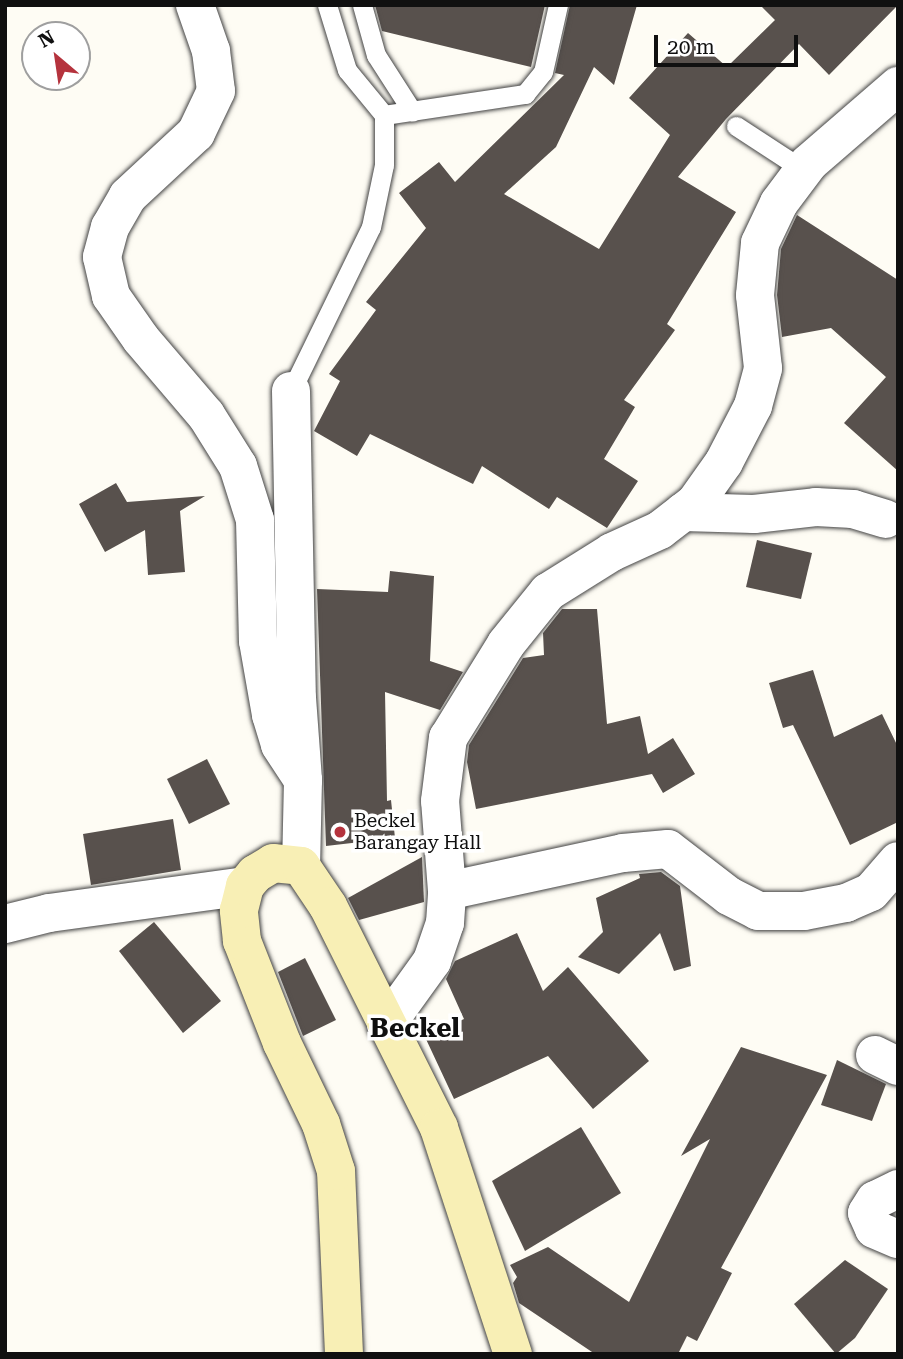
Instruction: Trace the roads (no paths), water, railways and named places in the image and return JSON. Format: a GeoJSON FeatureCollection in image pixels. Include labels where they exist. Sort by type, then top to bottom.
{"type":"FeatureCollection","features":[{"type":"Feature","properties":{"kind":"street"},"geometry":{"type":"LineString","coordinates":[[195,5],[211,51],[216,91],[196,133],[128,196],[110,227],[102,257],[111,296],[141,339],[206,415],[238,466],[255,520],[258,641],[271,715],[280,745],[303,780]]}},
{"type":"Feature","properties":{"kind":"street"},"geometry":{"type":"LineString","coordinates":[[386,1025],[432,961],[445,923],[447,891],[441,768],[449,738],[524,617],[548,592],[612,552],[660,530],[683,512],[724,463],[753,406],[763,368],[755,295],[760,243],[779,203],[804,170],[898,86]]}},
{"type":"Feature","properties":{"kind":"street"},"geometry":{"type":"LineString","coordinates":[[291,391],[303,780],[301,866],[328,906],[439,1128],[513,1354]]}},
{"type":"Feature","properties":{"kind":"street"},"geometry":{"type":"LineString","coordinates":[[683,512],[754,514],[816,507],[853,509],[886,519]]}},
{"type":"Feature","properties":{"kind":"street"},"geometry":{"type":"LineString","coordinates":[[447,891],[623,853],[668,849],[729,895],[758,911],[804,911],[846,903],[871,892],[898,861]]}},
{"type":"Feature","properties":{"kind":"street"},"geometry":{"type":"LineString","coordinates":[[301,866],[273,863],[255,874],[245,886],[239,910],[242,941],[282,1043],[321,1124],[335,1171],[344,1354]]}},
{"type":"Feature","properties":{"kind":"street"},"geometry":{"type":"LineString","coordinates":[[5,924],[49,913],[245,886]]}},
{"type":"Feature","properties":{"kind":"street"},"geometry":{"type":"LineString","coordinates":[[898,1189],[875,1200],[867,1213],[874,1229],[898,1239]]}},
{"type":"Feature","properties":{"kind":"lane"},"geometry":{"type":"LineString","coordinates":[[291,391],[371,227],[384,165],[384,114],[347,70],[327,5]]}},
{"type":"Feature","properties":{"kind":"lane"},"geometry":{"type":"LineString","coordinates":[[362,5],[376,55],[412,111]]}},
{"type":"Feature","properties":{"kind":"lane"},"geometry":{"type":"LineString","coordinates":[[384,114],[525,94],[543,72],[558,5]]}},
{"type":"Feature","properties":{"kind":"lane"},"geometry":{"type":"LineString","coordinates":[[736,126],[804,170]]}},
{"type":"Feature","properties":{"kind":"place","name":"Beckel Barangay Hall"},"geometry":{"type":"Point","coordinates":[340,832]}},
{"type":"Feature","properties":{"kind":"district","name":"Beckel"},"geometry":{"type":"Point","coordinates":[415,1029]}}]}
